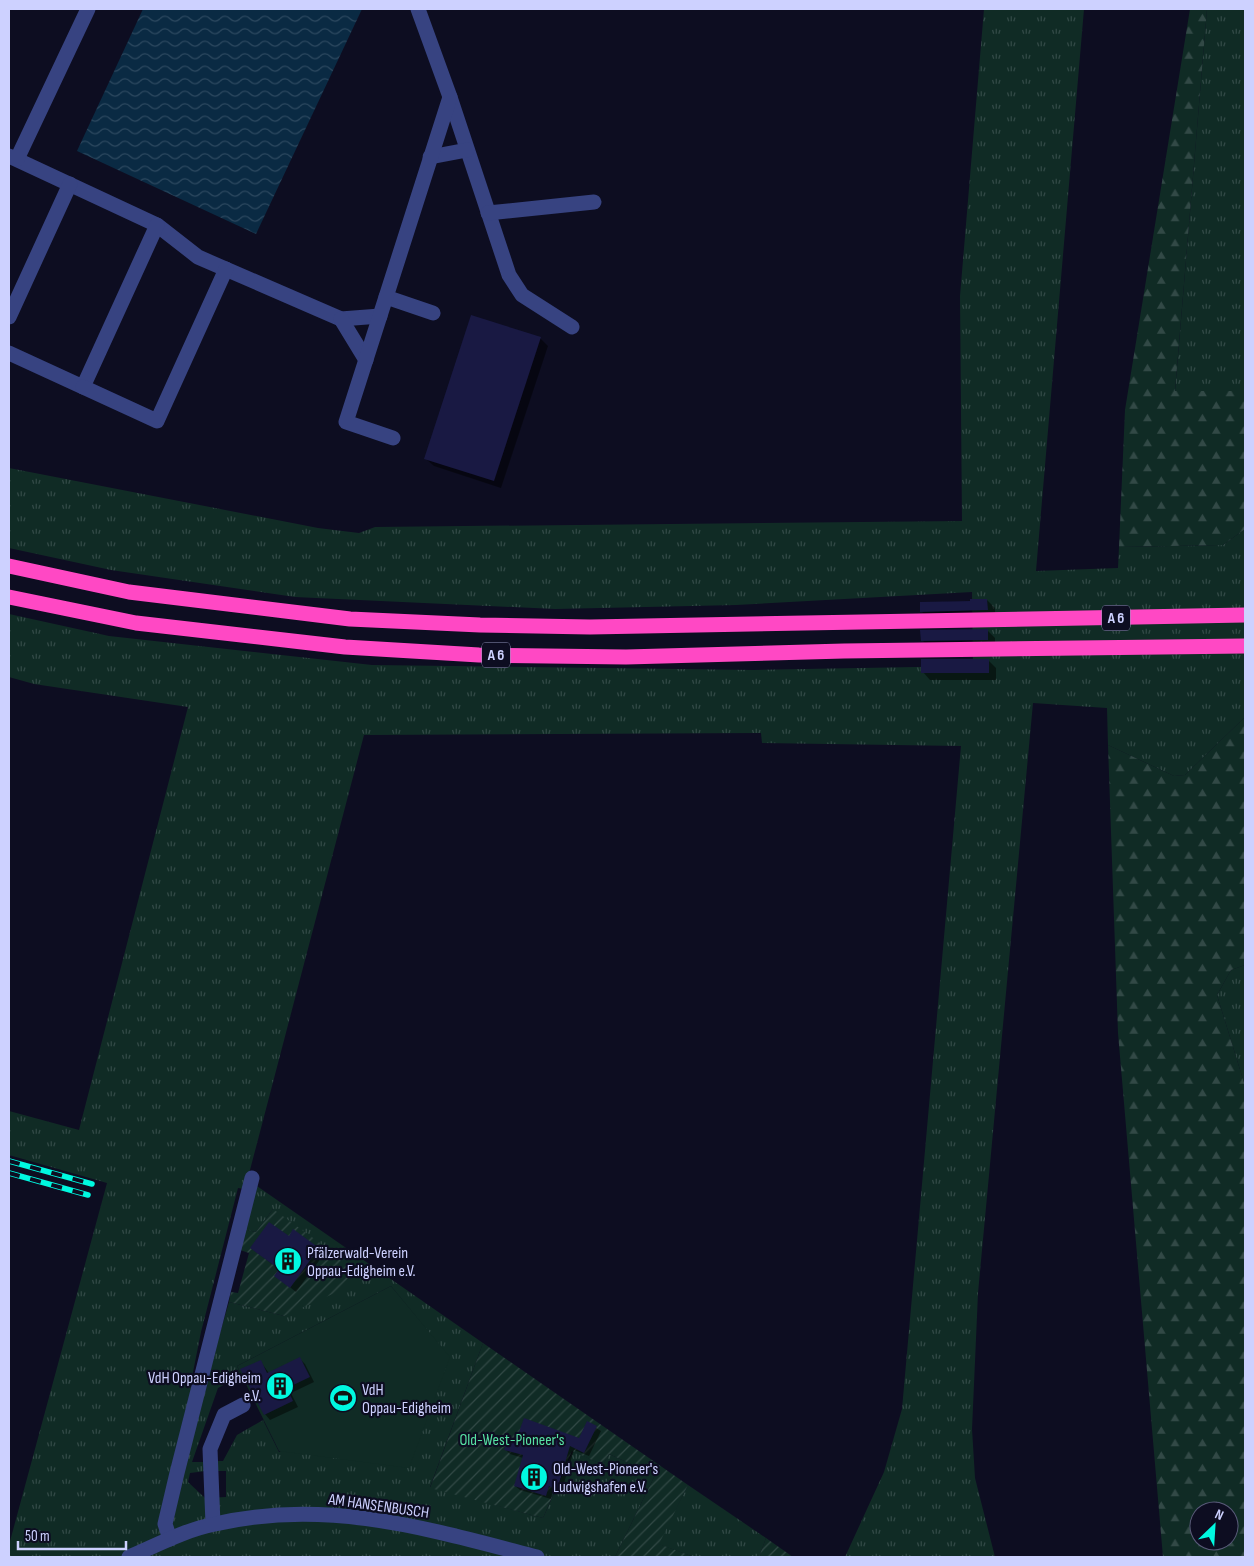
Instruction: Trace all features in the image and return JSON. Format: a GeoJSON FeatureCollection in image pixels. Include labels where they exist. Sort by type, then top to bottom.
{"type":"FeatureCollection","features":[{"type":"Feature","properties":{"kind":"highway","name":"A 6"},"geometry":{"type":"LineString","coordinates":[[9,566],[130,592],[350,619],[590,627],[1245,616]]}},
{"type":"Feature","properties":{"kind":"highway","name":"A 6"},"geometry":{"type":"LineString","coordinates":[[9,597],[136,623],[345,647],[479,655],[626,656],[1245,646]]}},
{"type":"Feature","properties":{"kind":"street"},"geometry":{"type":"LineString","coordinates":[[88,9],[13,157],[158,225],[198,256],[341,319],[380,316]]}},
{"type":"Feature","properties":{"kind":"street"},"geometry":{"type":"LineString","coordinates":[[418,9],[450,97],[509,275],[522,294],[572,327]]}},
{"type":"Feature","properties":{"kind":"street"},"geometry":{"type":"LineString","coordinates":[[393,438],[346,422],[450,97]]}},
{"type":"Feature","properties":{"kind":"street"},"geometry":{"type":"LineString","coordinates":[[430,157],[467,150]]}},
{"type":"Feature","properties":{"kind":"street"},"geometry":{"type":"LineString","coordinates":[[9,317],[70,184]]}},
{"type":"Feature","properties":{"kind":"street"},"geometry":{"type":"LineString","coordinates":[[488,213],[594,202]]}},
{"type":"Feature","properties":{"kind":"street"},"geometry":{"type":"LineString","coordinates":[[84,387],[158,225]]}},
{"type":"Feature","properties":{"kind":"street"},"geometry":{"type":"LineString","coordinates":[[9,353],[157,421],[226,269]]}},
{"type":"Feature","properties":{"kind":"street"},"geometry":{"type":"LineString","coordinates":[[386,297],[434,313]]}},
{"type":"Feature","properties":{"kind":"street"},"geometry":{"type":"LineString","coordinates":[[341,319],[366,360]]}},
{"type":"Feature","properties":{"kind":"street"},"geometry":{"type":"LineString","coordinates":[[170,1539],[165,1524],[252,1178]]}},
{"type":"Feature","properties":{"kind":"street"},"geometry":{"type":"LineString","coordinates":[[213,1524],[210,1449],[224,1415],[244,1405]]}},
{"type":"Feature","properties":{"kind":"street","name":"AM HANSENBUSCH"},"geometry":{"type":"LineString","coordinates":[[130,1557],[170,1539],[213,1524],[296,1513],[354,1516],[414,1525],[537,1557]]}},
{"type":"Feature","properties":{"kind":"green space"},"geometry":{"type":"Polygon","coordinates":[[[984,9],[1084,9],[1036,571],[1118,568],[1119,547],[1223,545],[1245,529],[1245,717],[1185,775],[1174,776],[1108,745],[1107,708],[1033,703],[978,1293],[972,1429],[975,1478],[995,1557],[845,1557],[884,1472],[902,1409],[961,746],[762,743],[761,733],[364,735],[245,1189],[238,1188],[201,1332],[190,1387],[195,1388],[218,1340],[229,1302],[284,1316],[273,1209],[256,1232],[243,1229],[254,1184],[483,1343],[430,1487],[543,1518],[573,1451],[603,1465],[609,1454],[655,1475],[615,1557],[9,1557],[9,1545],[107,1183],[9,1155],[9,1111],[79,1130],[188,707],[34,684],[9,677],[9,614],[109,636],[372,665],[754,670],[973,666],[972,592],[736,605],[555,609],[295,597],[111,570],[9,548],[9,468],[318,528],[359,533],[375,527],[962,521],[960,296],[984,9]],[[391,1286],[237,1366],[241,1375],[218,1388],[192,1462],[206,1462],[206,1471],[190,1473],[188,1482],[205,1498],[226,1497],[226,1471],[215,1471],[215,1461],[223,1461],[237,1435],[263,1420],[279,1452],[449,1357],[391,1286]]]}},
{"type":"Feature","properties":{"kind":"green space"},"geometry":{"type":"Polygon","coordinates":[[[1190,9],[1207,9],[1175,391],[1245,391],[1245,529],[1223,545],[1119,547],[1125,410],[1190,9]]]}},
{"type":"Feature","properties":{"kind":"green space"},"geometry":{"type":"Polygon","coordinates":[[[1207,9],[1245,9],[1245,391],[1175,392],[1207,9]]]}},
{"type":"Feature","properties":{"kind":"green space"},"geometry":{"type":"Polygon","coordinates":[[[1245,717],[1245,965],[1231,970],[1217,995],[1245,1086],[1245,1557],[1163,1557],[1118,1033],[1108,745],[1174,776],[1185,775],[1245,717]]]}},
{"type":"Feature","properties":{"kind":"green space"},"geometry":{"type":"Polygon","coordinates":[[[1245,965],[1245,1086],[1217,995],[1231,970],[1245,965]]]}},
{"type":"Feature","properties":{"kind":"green space"},"geometry":{"type":"Polygon","coordinates":[[[273,1209],[356,1269],[337,1292],[284,1316],[229,1302],[231,1292],[238,1293],[249,1253],[237,1249],[243,1229],[256,1232],[273,1209]]]}},
{"type":"Feature","properties":{"kind":"green space","name":"VdH Oppau-Edigheim"},"geometry":{"type":"Polygon","coordinates":[[[391,1286],[450,1357],[409,1468],[279,1451],[237,1366],[391,1286]]]}},
{"type":"Feature","properties":{"kind":"green space","name":"Old-West-Pioneer's"},"geometry":{"type":"Polygon","coordinates":[[[483,1343],[688,1485],[659,1544],[694,1557],[615,1557],[655,1475],[609,1454],[603,1465],[572,1451],[543,1518],[430,1488],[483,1343]]]}},
{"type":"Feature","properties":{"kind":"green space"},"geometry":{"type":"Polygon","coordinates":[[[688,1485],[766,1538],[759,1557],[694,1557],[658,1544],[688,1485]]]}},
{"type":"Feature","properties":{"kind":"green space"},"geometry":{"type":"Polygon","coordinates":[[[766,1538],[793,1557],[759,1557],[766,1538]]]}},
{"type":"Feature","properties":{"kind":"water"},"geometry":{"type":"Polygon","coordinates":[[[143,9],[362,9],[256,234],[77,151],[143,9]]]}},
{"type":"Feature","properties":{"kind":"building"},"geometry":{"type":"Polygon","coordinates":[[[471,315],[541,337],[494,481],[424,459],[471,315]]]}},
{"type":"Feature","properties":{"kind":"building"},"geometry":{"type":"Polygon","coordinates":[[[970,599],[987,599],[988,610],[920,612],[920,602],[970,601],[970,599]]]}},
{"type":"Feature","properties":{"kind":"building"},"geometry":{"type":"Polygon","coordinates":[[[988,629],[988,640],[921,641],[920,630],[988,629]]]}},
{"type":"Feature","properties":{"kind":"building"},"geometry":{"type":"Polygon","coordinates":[[[921,659],[989,659],[989,673],[921,673],[921,659]]]}},
{"type":"Feature","properties":{"kind":"building","name":"Pfälzerwald-Verein Oppau-Edigheim e.V."},"geometry":{"type":"Polygon","coordinates":[[[269,1222],[289,1236],[293,1229],[319,1248],[290,1288],[274,1276],[279,1269],[250,1248],[269,1222]]]}},
{"type":"Feature","properties":{"kind":"building","name":"VdH Oppau-Edigheim e.V."},"geometry":{"type":"Polygon","coordinates":[[[300,1357],[310,1377],[287,1388],[293,1401],[264,1415],[240,1369],[261,1360],[267,1373],[300,1357]]]}},
{"type":"Feature","properties":{"kind":"building"},"geometry":{"type":"Polygon","coordinates":[[[524,1418],[579,1438],[587,1421],[597,1426],[584,1453],[570,1446],[557,1490],[549,1486],[546,1496],[514,1486],[523,1455],[504,1450],[508,1438],[516,1440],[524,1418]]]}},
{"type":"Feature","properties":{"kind":"railway"},"geometry":{"type":"LineString","coordinates":[[9,1161],[92,1184]]}},
{"type":"Feature","properties":{"kind":"railway"},"geometry":{"type":"LineString","coordinates":[[9,1173],[88,1195]]}},
{"type":"Feature","properties":{"kind":"place","name":"Pfälzerwald-Verein Oppau-Edigheim e.V."},"geometry":{"type":"Point","coordinates":[288,1261]}},
{"type":"Feature","properties":{"kind":"place","name":"VdH Oppau-Edigheim e.V."},"geometry":{"type":"Point","coordinates":[280,1386]}},
{"type":"Feature","properties":{"kind":"place","name":"VdH Oppau-Edigheim"},"geometry":{"type":"Point","coordinates":[343,1398]}},
{"type":"Feature","properties":{"kind":"place","name":"Old-West-Pioneer's Ludwigshafen e.V."},"geometry":{"type":"Point","coordinates":[534,1477]}}]}
